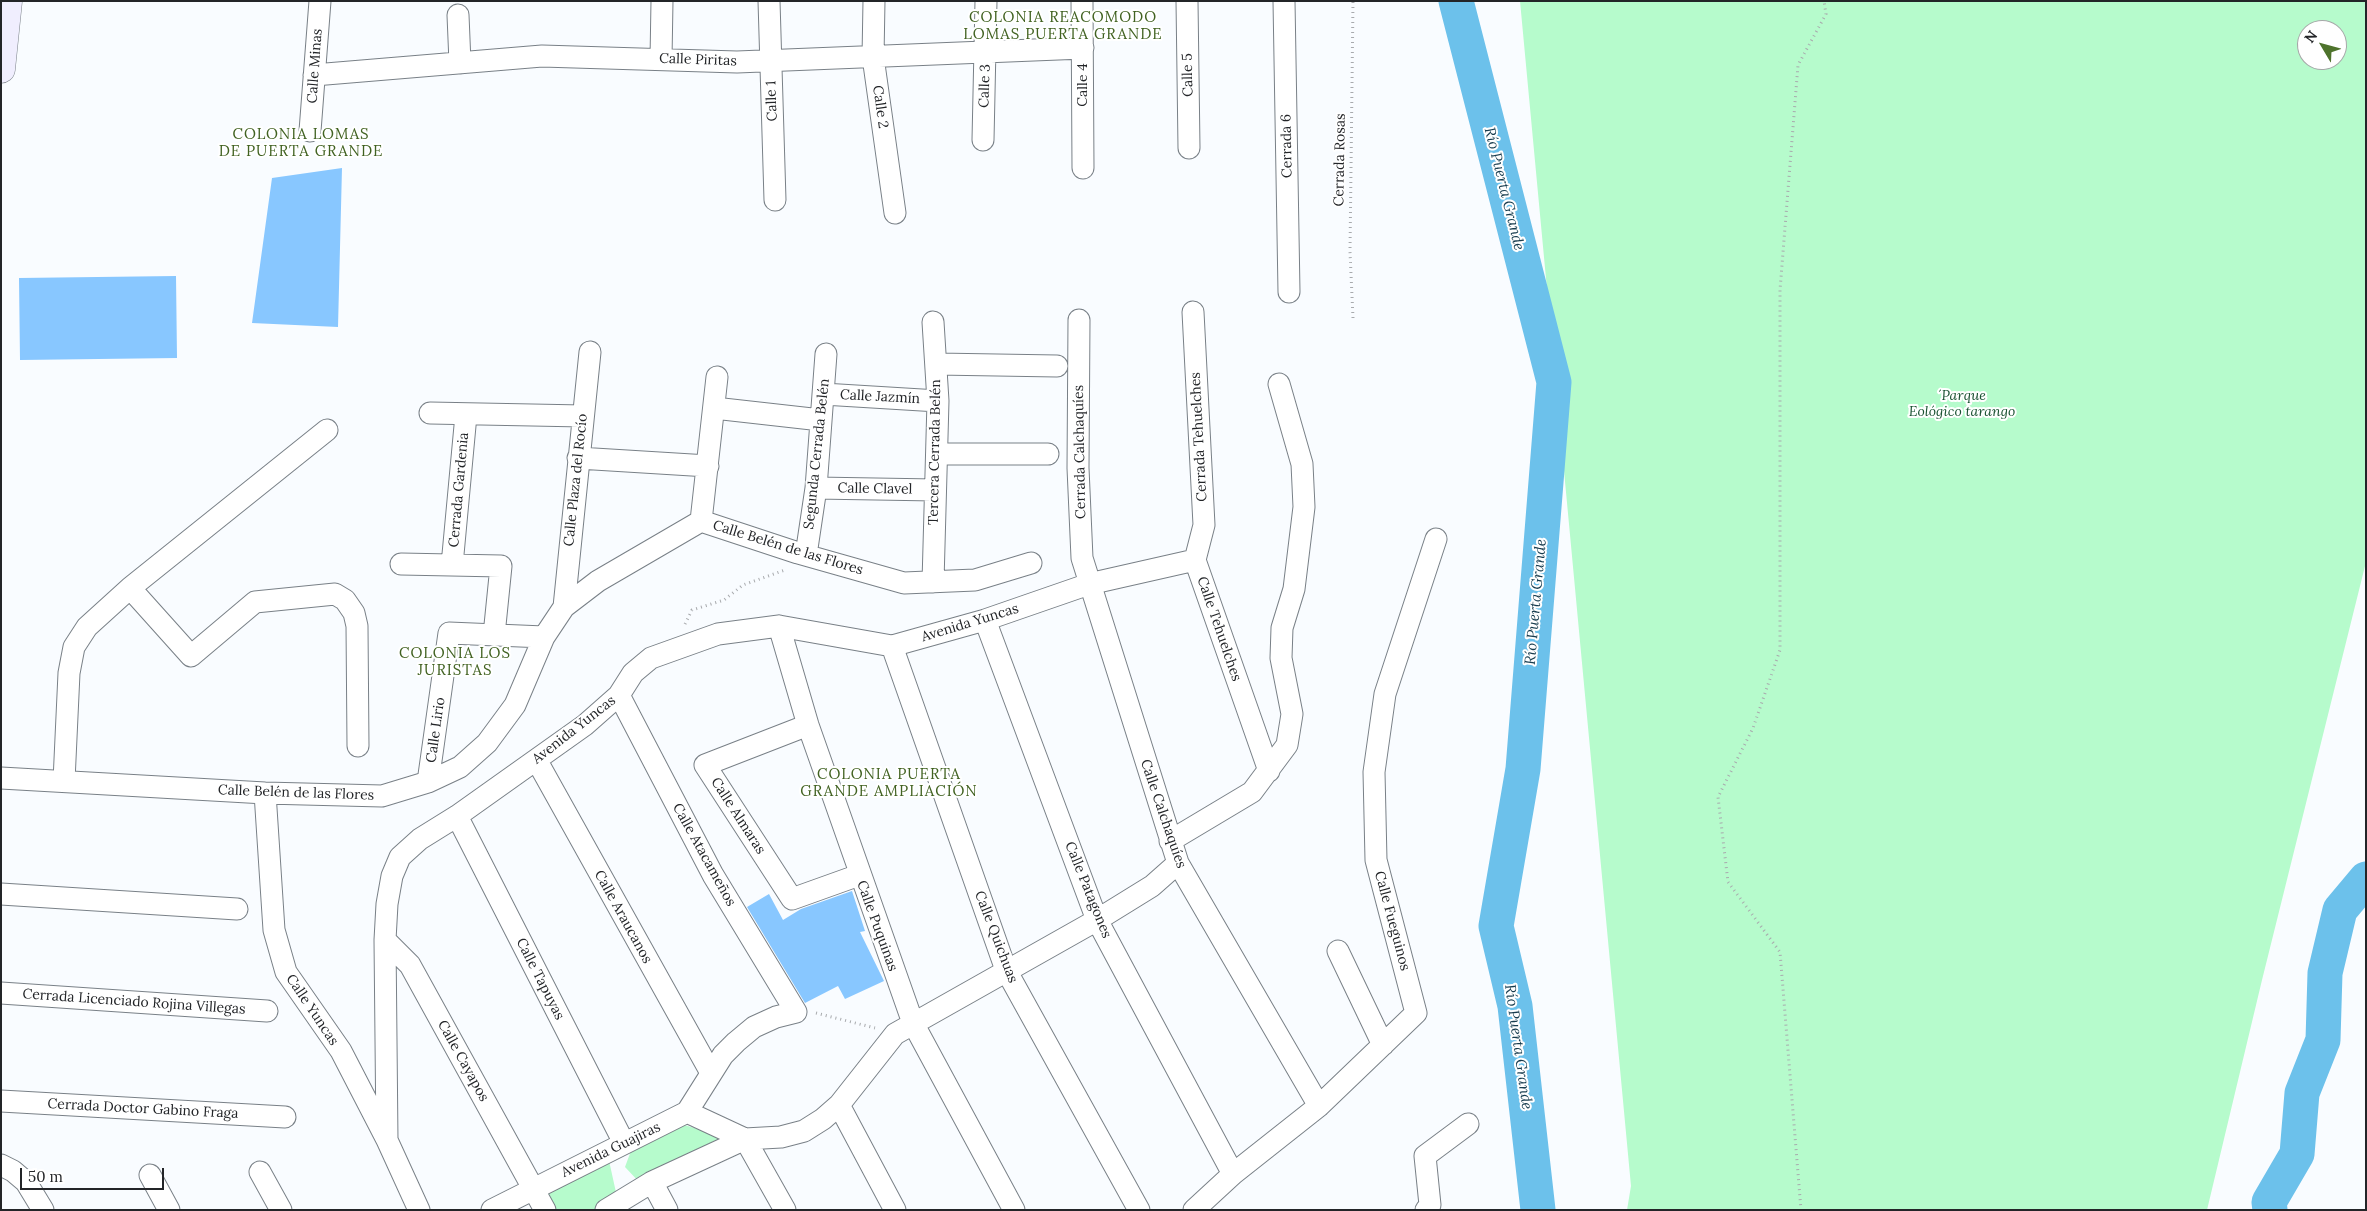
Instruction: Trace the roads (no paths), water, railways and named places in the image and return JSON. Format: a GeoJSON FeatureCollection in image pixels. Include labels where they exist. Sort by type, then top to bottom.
{"type":"FeatureCollection","features":[{"type":"Feature","properties":{"kind":"main road"},"geometry":{"type":"LineString","coordinates":[[1,69],[8,1]]}},
{"type":"Feature","properties":{"kind":"street","name":"Calle Minas"},"geometry":{"type":"LineString","coordinates":[[310,131],[320,1]]}},
{"type":"Feature","properties":{"kind":"street"},"geometry":{"type":"LineString","coordinates":[[661,59],[662,1]]}},
{"type":"Feature","properties":{"kind":"street","name":"Calle 1"},"geometry":{"type":"LineString","coordinates":[[769,1],[775,200]]}},
{"type":"Feature","properties":{"kind":"street","name":"Calle 2"},"geometry":{"type":"LineString","coordinates":[[874,1],[873,57],[894,213]]}},
{"type":"Feature","properties":{"kind":"street","name":"Calle 3"},"geometry":{"type":"LineString","coordinates":[[983,140],[986,1]]}},
{"type":"Feature","properties":{"kind":"street","name":"Calle 4"},"geometry":{"type":"LineString","coordinates":[[1082,1],[1083,168]]}},
{"type":"Feature","properties":{"kind":"street","name":"Calle 5"},"geometry":{"type":"LineString","coordinates":[[1187,1],[1189,148]]}},
{"type":"Feature","properties":{"kind":"street","name":"Cerrada 6"},"geometry":{"type":"LineString","coordinates":[[1284,1],[1289,292]]}},
{"type":"Feature","properties":{"kind":"street"},"geometry":{"type":"LineString","coordinates":[[458,16],[460,63]]}},
{"type":"Feature","properties":{"kind":"street","name":"Calle Piritas"},"geometry":{"type":"LineString","coordinates":[[314,75],[542,56],[737,62],[1083,48]]}},
{"type":"Feature","properties":{"kind":"street","name":"Cerrada Tehuelches"},"geometry":{"type":"LineString","coordinates":[[1192,312],[1204,524],[1195,560]]}},
{"type":"Feature","properties":{"kind":"street","name":"Cerrada Calchaquíes"},"geometry":{"type":"LineString","coordinates":[[1079,320],[1079,498],[1082,558],[1090,584]]}},
{"type":"Feature","properties":{"kind":"street","name":"Tercera Cerrada Belén"},"geometry":{"type":"LineString","coordinates":[[932,582],[938,401],[933,322]]}},
{"type":"Feature","properties":{"kind":"street","name":"Calle Plaza del Rocío"},"geometry":{"type":"LineString","coordinates":[[564,608],[590,352]]}},
{"type":"Feature","properties":{"kind":"street","name":"Segunda Cerrada Belén"},"geometry":{"type":"LineString","coordinates":[[802,554],[816,488],[826,354]]}},
{"type":"Feature","properties":{"kind":"street"},"geometry":{"type":"LineString","coordinates":[[937,364],[1057,366]]}},
{"type":"Feature","properties":{"kind":"street"},"geometry":{"type":"LineString","coordinates":[[701,522],[716,377]]}},
{"type":"Feature","properties":{"kind":"street"},"geometry":{"type":"LineString","coordinates":[[1170,841],[1252,792],[1287,745],[1292,714],[1281,658],[1282,628],[1294,589],[1304,507],[1302,464],[1279,384]]}},
{"type":"Feature","properties":{"kind":"street","name":"Calle Jazmín"},"geometry":{"type":"LineString","coordinates":[[823,394],[938,401]]}},
{"type":"Feature","properties":{"kind":"street"},"geometry":{"type":"LineString","coordinates":[[714,408],[821,420]]}},
{"type":"Feature","properties":{"kind":"street","name":"Cerrada Gardenia"},"geometry":{"type":"LineString","coordinates":[[430,413],[583,416]]}},
{"type":"Feature","properties":{"kind":"street","name":"Cerrada Gardenia"},"geometry":{"type":"LineString","coordinates":[[452,565],[466,415]]}},
{"type":"Feature","properties":{"kind":"street"},"geometry":{"type":"LineString","coordinates":[[64,781],[69,673],[74,646],[87,627],[130,588],[327,430]]}},
{"type":"Feature","properties":{"kind":"street"},"geometry":{"type":"LineString","coordinates":[[937,454],[1048,454]]}},
{"type":"Feature","properties":{"kind":"street"},"geometry":{"type":"LineString","coordinates":[[578,458],[708,466]]}},
{"type":"Feature","properties":{"kind":"street","name":"Calle Clavel"},"geometry":{"type":"LineString","coordinates":[[816,488],[935,490]]}},
{"type":"Feature","properties":{"kind":"street","name":"Calle Belén de las Flores"},"geometry":{"type":"LineString","coordinates":[[1,778],[265,793],[382,796],[428,782],[460,767],[487,743],[515,705],[544,637],[564,608],[598,581],[701,522],[802,554],[904,583],[975,580],[1031,563]]}},
{"type":"Feature","properties":{"kind":"street","name":"Calle Fueguinos"},"geometry":{"type":"LineString","coordinates":[[1194,1210],[1232,1174],[1319,1106],[1416,1013],[1376,860],[1374,772],[1385,694],[1436,539]]}},
{"type":"Feature","properties":{"kind":"street","name":"Calle Tehuelches"},"geometry":{"type":"LineString","coordinates":[[1090,584],[1195,560],[1268,771]]}},
{"type":"Feature","properties":{"kind":"street"},"geometry":{"type":"LineString","coordinates":[[400,564],[501,566],[494,636]]}},
{"type":"Feature","properties":{"kind":"street","name":"Avenida Yuncas"},"geometry":{"type":"LineString","coordinates":[[387,1140],[385,940],[387,904],[392,876],[400,856],[420,839],[537,761],[585,725],[619,696],[633,673],[651,658],[672,650],[718,634],[778,626],[892,646],[985,620],[1090,584]]}},
{"type":"Feature","properties":{"kind":"street","name":"Calle Calchaquíes"},"geometry":{"type":"LineString","coordinates":[[1090,584],[1178,864],[1319,1106]]}},
{"type":"Feature","properties":{"kind":"street"},"geometry":{"type":"LineString","coordinates":[[130,588],[191,656],[255,602],[335,594],[345,600],[354,613],[357,626],[358,746]]}},
{"type":"Feature","properties":{"kind":"street","name":"Calle Patagones"},"geometry":{"type":"LineString","coordinates":[[985,620],[1097,920],[1232,1174]]}},
{"type":"Feature","properties":{"kind":"street","name":"Calle Puquinas"},"geometry":{"type":"LineString","coordinates":[[778,626],[808,725],[859,875],[904,1028],[1014,1210]]}},
{"type":"Feature","properties":{"kind":"street","name":"Calle Lirio"},"geometry":{"type":"LineString","coordinates":[[428,782],[449,633],[544,637]]}},
{"type":"Feature","properties":{"kind":"street","name":"Calle Quichuas"},"geometry":{"type":"LineString","coordinates":[[892,646],[1006,970],[1139,1210]]}},
{"type":"Feature","properties":{"kind":"street","name":"Calle Atacameños"},"geometry":{"type":"LineString","coordinates":[[619,696],[713,875],[796,1012],[776,1017],[754,1026],[723,1055],[711,1073]]}},
{"type":"Feature","properties":{"kind":"street","name":"Calle Almaras"},"geometry":{"type":"LineString","coordinates":[[808,725],[706,765],[792,899],[859,875]]}},
{"type":"Feature","properties":{"kind":"street","name":"Calle Araucanos"},"geometry":{"type":"LineString","coordinates":[[537,761],[711,1073]]}},
{"type":"Feature","properties":{"kind":"street","name":"Calle Yuncas"},"geometry":{"type":"LineString","coordinates":[[265,793],[274,930],[286,972],[341,1051],[387,1140],[419,1210]]}},
{"type":"Feature","properties":{"kind":"street","name":"Calle Tapuyas"},"geometry":{"type":"LineString","coordinates":[[457,816],[624,1143]]}},
{"type":"Feature","properties":{"kind":"street"},"geometry":{"type":"LineString","coordinates":[[606,1210],[652,1182],[745,1139],[781,1137],[804,1130],[823,1119],[839,1105],[904,1028],[1097,920],[1152,886],[1178,864]]}},
{"type":"Feature","properties":{"kind":"street"},"geometry":{"type":"LineString","coordinates":[[1,894],[237,909]]}},
{"type":"Feature","properties":{"kind":"street","name":"Calle Cayapos"},"geometry":{"type":"LineString","coordinates":[[385,940],[410,965],[534,1188]]}},
{"type":"Feature","properties":{"kind":"street"},"geometry":{"type":"LineString","coordinates":[[1338,951],[1384,1045]]}},
{"type":"Feature","properties":{"kind":"street","name":"Cerrada Licenciado Rojina Villegas"},"geometry":{"type":"LineString","coordinates":[[1,992],[267,1011]]}},
{"type":"Feature","properties":{"kind":"street"},"geometry":{"type":"LineString","coordinates":[[711,1073],[687,1112],[745,1139],[785,1210]]}},
{"type":"Feature","properties":{"kind":"street","name":"Cerrada Doctor Gabino Fraga"},"geometry":{"type":"LineString","coordinates":[[1,1101],[285,1117]]}},
{"type":"Feature","properties":{"kind":"street"},"geometry":{"type":"LineString","coordinates":[[839,1105],[895,1210]]}},
{"type":"Feature","properties":{"kind":"street","name":"Avenida Guajiras"},"geometry":{"type":"LineString","coordinates":[[492,1210],[687,1112]]}},
{"type":"Feature","properties":{"kind":"street"},"geometry":{"type":"LineString","coordinates":[[1428,1208],[1425,1156],[1468,1124]]}},
{"type":"Feature","properties":{"kind":"street"},"geometry":{"type":"LineString","coordinates":[[1,1165],[13,1170],[26,1182],[36,1205]]}},
{"type":"Feature","properties":{"kind":"street"},"geometry":{"type":"LineString","coordinates":[[260,1172],[281,1210]]}},
{"type":"Feature","properties":{"kind":"street"},"geometry":{"type":"LineString","coordinates":[[150,1175],[169,1210]]}},
{"type":"Feature","properties":{"kind":"street"},"geometry":{"type":"LineString","coordinates":[[652,1182],[667,1210]]}},
{"type":"Feature","properties":{"kind":"street"},"geometry":{"type":"LineString","coordinates":[[534,1188],[545,1210]]}},
{"type":"Feature","properties":{"kind":"waterway","name":"Río Puerta Grande"},"geometry":{"type":"LineString","coordinates":[[1456,1],[1554,382],[1523,769],[1496,926],[1515,1006],[1538,1210]]}},
{"type":"Feature","properties":{"kind":"waterway"},"geometry":{"type":"LineString","coordinates":[[2270,1210],[2269,1202],[2297,1154],[2302,1093],[2323,1040],[2325,973],[2340,910],[2366,879]]}},
{"type":"Feature","properties":{"kind":"district","name":"COLONIA REACOMODO LOMAS PUERTA GRANDE"},"geometry":{"type":"Point","coordinates":[1063,26]}},
{"type":"Feature","properties":{"kind":"district","name":"COLONIA LOMAS DE PUERTA GRANDE"},"geometry":{"type":"Point","coordinates":[301,144]}},
{"type":"Feature","properties":{"kind":"district","name":"COLONIA LOS JURISTAS"},"geometry":{"type":"Point","coordinates":[455,662]}},
{"type":"Feature","properties":{"kind":"district","name":"COLONIA PUERTA GRANDE AMPLIACIÓN"},"geometry":{"type":"Point","coordinates":[889,784]}},
{"type":"Feature","properties":{"kind":"park label","name":"´Parque Eológico tarango"},"geometry":{"type":"Point","coordinates":[1962,404]}}]}
